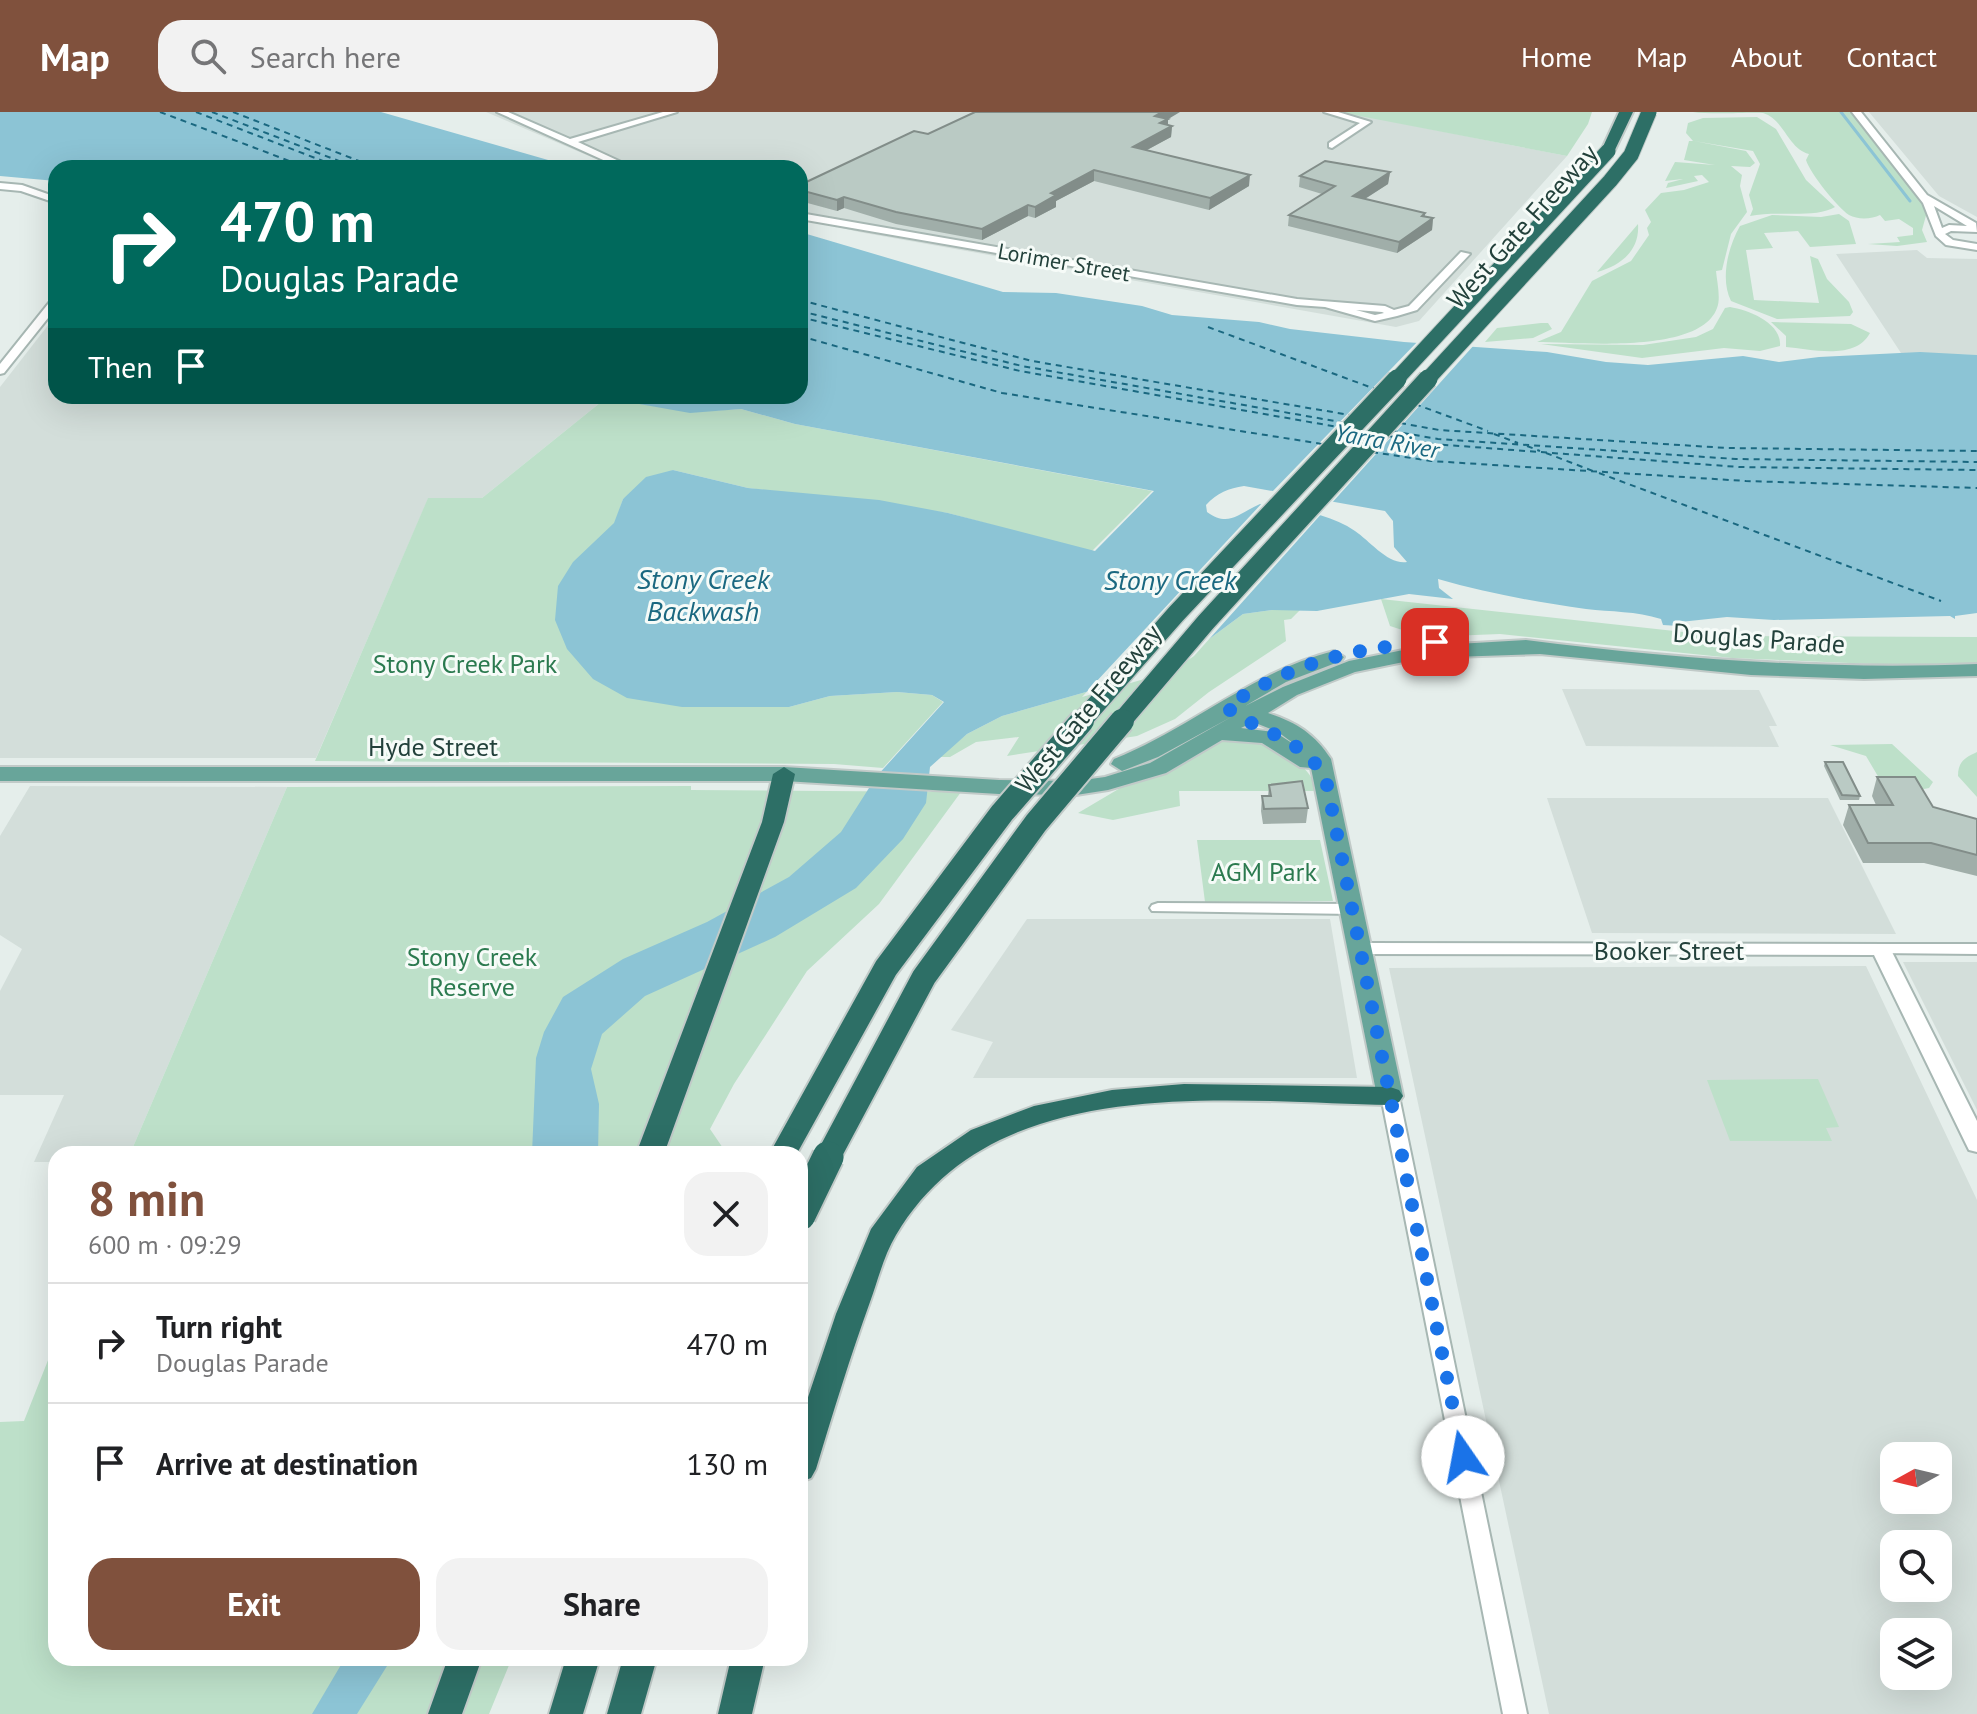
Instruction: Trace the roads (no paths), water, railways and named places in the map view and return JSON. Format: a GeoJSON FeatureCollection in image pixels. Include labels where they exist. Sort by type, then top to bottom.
{"type":"FeatureCollection","features":[{"type":"Feature","properties":{"kind":"highway","name":"West Gate Freeway"},"geometry":{"type":"LineString","coordinates":[[787,1146],[886,968],[1002,813],[1176,614],[1587,177],[1608,151],[1626,112]]}},
{"type":"Feature","properties":{"kind":"highway","name":"West Gate Freeway"},"geometry":{"type":"LineString","coordinates":[[808,1199],[856,1101],[924,977],[1036,823],[1206,622],[1610,181],[1631,155],[1649,112]]}},
{"type":"Feature","properties":{"kind":"highway"},"geometry":{"type":"LineString","coordinates":[[653,1146],[773,822],[784,774]]}},
{"type":"Feature","properties":{"kind":"highway"},"geometry":{"type":"LineString","coordinates":[[808,1444],[881,1237],[919,1183],[961,1149],[1027,1117],[1091,1100],[1174,1095],[1390,1096]]}},
{"type":"Feature","properties":{"kind":"highway"},"geometry":{"type":"LineString","coordinates":[[445,1714],[462,1666]]}},
{"type":"Feature","properties":{"kind":"highway"},"geometry":{"type":"LineString","coordinates":[[566,1714],[581,1666]]}},
{"type":"Feature","properties":{"kind":"highway"},"geometry":{"type":"LineString","coordinates":[[624,1714],[638,1666]]}},
{"type":"Feature","properties":{"kind":"highway"},"geometry":{"type":"LineString","coordinates":[[735,1714],[746,1666]]}},
{"type":"Feature","properties":{"kind":"main road","name":"Douglas Parade"},"geometry":{"type":"LineString","coordinates":[[867,778],[1033,789],[1100,784],[1158,768],[1218,733],[1285,672],[1359,651],[1435,642],[1494,643],[1788,671],[1892,673],[1977,670]]}},
{"type":"Feature","properties":{"kind":"main road","name":"Douglas Parade"},"geometry":{"type":"LineString","coordinates":[[940,782],[1050,778],[1114,767],[1335,672],[1423,652],[1539,648]]}},
{"type":"Feature","properties":{"kind":"main road"},"geometry":{"type":"LineString","coordinates":[[1284,726],[1284,718],[1301,695],[1335,672]]}},
{"type":"Feature","properties":{"kind":"main road"},"geometry":{"type":"LineString","coordinates":[[1239,713],[1284,726],[1314,747],[1362,949],[1390,1096]]}},
{"type":"Feature","properties":{"kind":"main road"},"geometry":{"type":"LineString","coordinates":[[1239,713],[1287,739],[1322,773]]}},
{"type":"Feature","properties":{"kind":"main road"},"geometry":{"type":"LineString","coordinates":[[1218,733],[1273,739],[1322,773]]}},
{"type":"Feature","properties":{"kind":"main road","name":"Hyde Street"},"geometry":{"type":"LineString","coordinates":[[0,774],[784,774],[867,778]]}},
{"type":"Feature","properties":{"kind":"street"},"geometry":{"type":"LineString","coordinates":[[501,112],[611,160]]}},
{"type":"Feature","properties":{"kind":"street"},"geometry":{"type":"LineString","coordinates":[[570,142],[673,112]]}},
{"type":"Feature","properties":{"kind":"street"},"geometry":{"type":"LineString","coordinates":[[1328,112],[1367,122],[1332,145]]}},
{"type":"Feature","properties":{"kind":"street"},"geometry":{"type":"LineString","coordinates":[[1856,112],[1933,211],[1939,234],[1950,243],[1977,247]]}},
{"type":"Feature","properties":{"kind":"street"},"geometry":{"type":"LineString","coordinates":[[0,186],[22,188],[48,197]]}},
{"type":"Feature","properties":{"kind":"street"},"geometry":{"type":"LineString","coordinates":[[1920,192],[1977,228]]}},
{"type":"Feature","properties":{"kind":"street","name":"Lorimer Street"},"geometry":{"type":"LineString","coordinates":[[808,217],[1329,306],[1371,318],[1385,318],[1393,314]]}},
{"type":"Feature","properties":{"kind":"street"},"geometry":{"type":"LineString","coordinates":[[1939,234],[1949,228],[1977,228]]}},
{"type":"Feature","properties":{"kind":"street"},"geometry":{"type":"LineString","coordinates":[[1393,314],[1409,310],[1465,254]]}},
{"type":"Feature","properties":{"kind":"street"},"geometry":{"type":"LineString","coordinates":[[1381,309],[1405,306],[1420,299]]}},
{"type":"Feature","properties":{"kind":"street","name":"Lorimer Street"},"geometry":{"type":"LineString","coordinates":[[1329,306],[1381,309],[1393,314]]}},
{"type":"Feature","properties":{"kind":"street"},"geometry":{"type":"LineString","coordinates":[[0,371],[48,311]]}},
{"type":"Feature","properties":{"kind":"street"},"geometry":{"type":"LineString","coordinates":[[1158,908],[1353,909]]}},
{"type":"Feature","properties":{"kind":"street","name":"Booker Street"},"geometry":{"type":"LineString","coordinates":[[1362,949],[1977,949]]}},
{"type":"Feature","properties":{"kind":"street"},"geometry":{"type":"LineString","coordinates":[[1881,949],[1977,1144]]}},
{"type":"Feature","properties":{"kind":"street"},"geometry":{"type":"LineString","coordinates":[[1390,1096],[1515,1714]]}},
{"type":"Feature","properties":{"kind":"water"},"geometry":{"type":"Polygon","coordinates":[[[0,112],[381,112],[548,160],[48,160],[48,180],[0,176],[0,112]]]}},
{"type":"Feature","properties":{"kind":"water"},"geometry":{"type":"Polygon","coordinates":[[[808,234],[1003,292],[1056,293],[1142,306],[1172,315],[1259,322],[1290,329],[1404,342],[1547,352],[1648,365],[1743,356],[1779,362],[1920,352],[1977,355],[1977,613],[1955,616],[1955,619],[1950,616],[1774,620],[1727,617],[1680,622],[1679,626],[1663,625],[1661,619],[1652,616],[1530,600],[1438,579],[1439,588],[1453,599],[1409,594],[1317,611],[1272,610],[1243,614],[1170,668],[1002,716],[967,734],[930,767],[926,803],[903,839],[856,888],[775,937],[645,996],[602,1034],[591,1069],[599,1104],[598,1146],[532,1146],[536,1058],[544,1032],[563,997],[623,959],[707,922],[789,877],[841,832],[876,777],[944,702],[932,695],[897,692],[830,696],[789,707],[682,707],[627,698],[593,679],[567,649],[555,620],[558,586],[573,562],[614,523],[623,499],[646,477],[673,470],[748,488],[879,500],[948,513],[1095,551],[1154,491],[795,424],[741,409],[690,413],[639,404],[808,404],[808,234]],[[1244,486],[1214,497],[1206,505],[1207,512],[1222,519],[1234,517],[1260,504],[1322,516],[1355,531],[1393,560],[1407,562],[1394,547],[1393,521],[1385,511],[1244,486]]]}},
{"type":"Feature","properties":{"kind":"water"},"geometry":{"type":"Polygon","coordinates":[[[340,1666],[387,1666],[357,1714],[312,1714],[340,1666]]]}},
{"type":"Feature","properties":{"kind":"waterway"},"geometry":{"type":"LineString","coordinates":[[1841,112],[1910,201]]}},
{"type":"Feature","properties":{"kind":"water label","name":"Yarra River"},"geometry":{"type":"Point","coordinates":[1387,441]}},
{"type":"Feature","properties":{"kind":"water label","name":"Stony Creek"},"geometry":{"type":"Point","coordinates":[1170,579]}},
{"type":"Feature","properties":{"kind":"water label","name":"Stony Creek Backwash"},"geometry":{"type":"Point","coordinates":[703,594]}},
{"type":"Feature","properties":{"kind":"park label","name":"Stony Creek Park"},"geometry":{"type":"Point","coordinates":[465,663]}},
{"type":"Feature","properties":{"kind":"park label","name":"AGM Park"},"geometry":{"type":"Point","coordinates":[1264,871]}},
{"type":"Feature","properties":{"kind":"park label","name":"Stony Creek Reserve"},"geometry":{"type":"Point","coordinates":[472,971]}}]}
